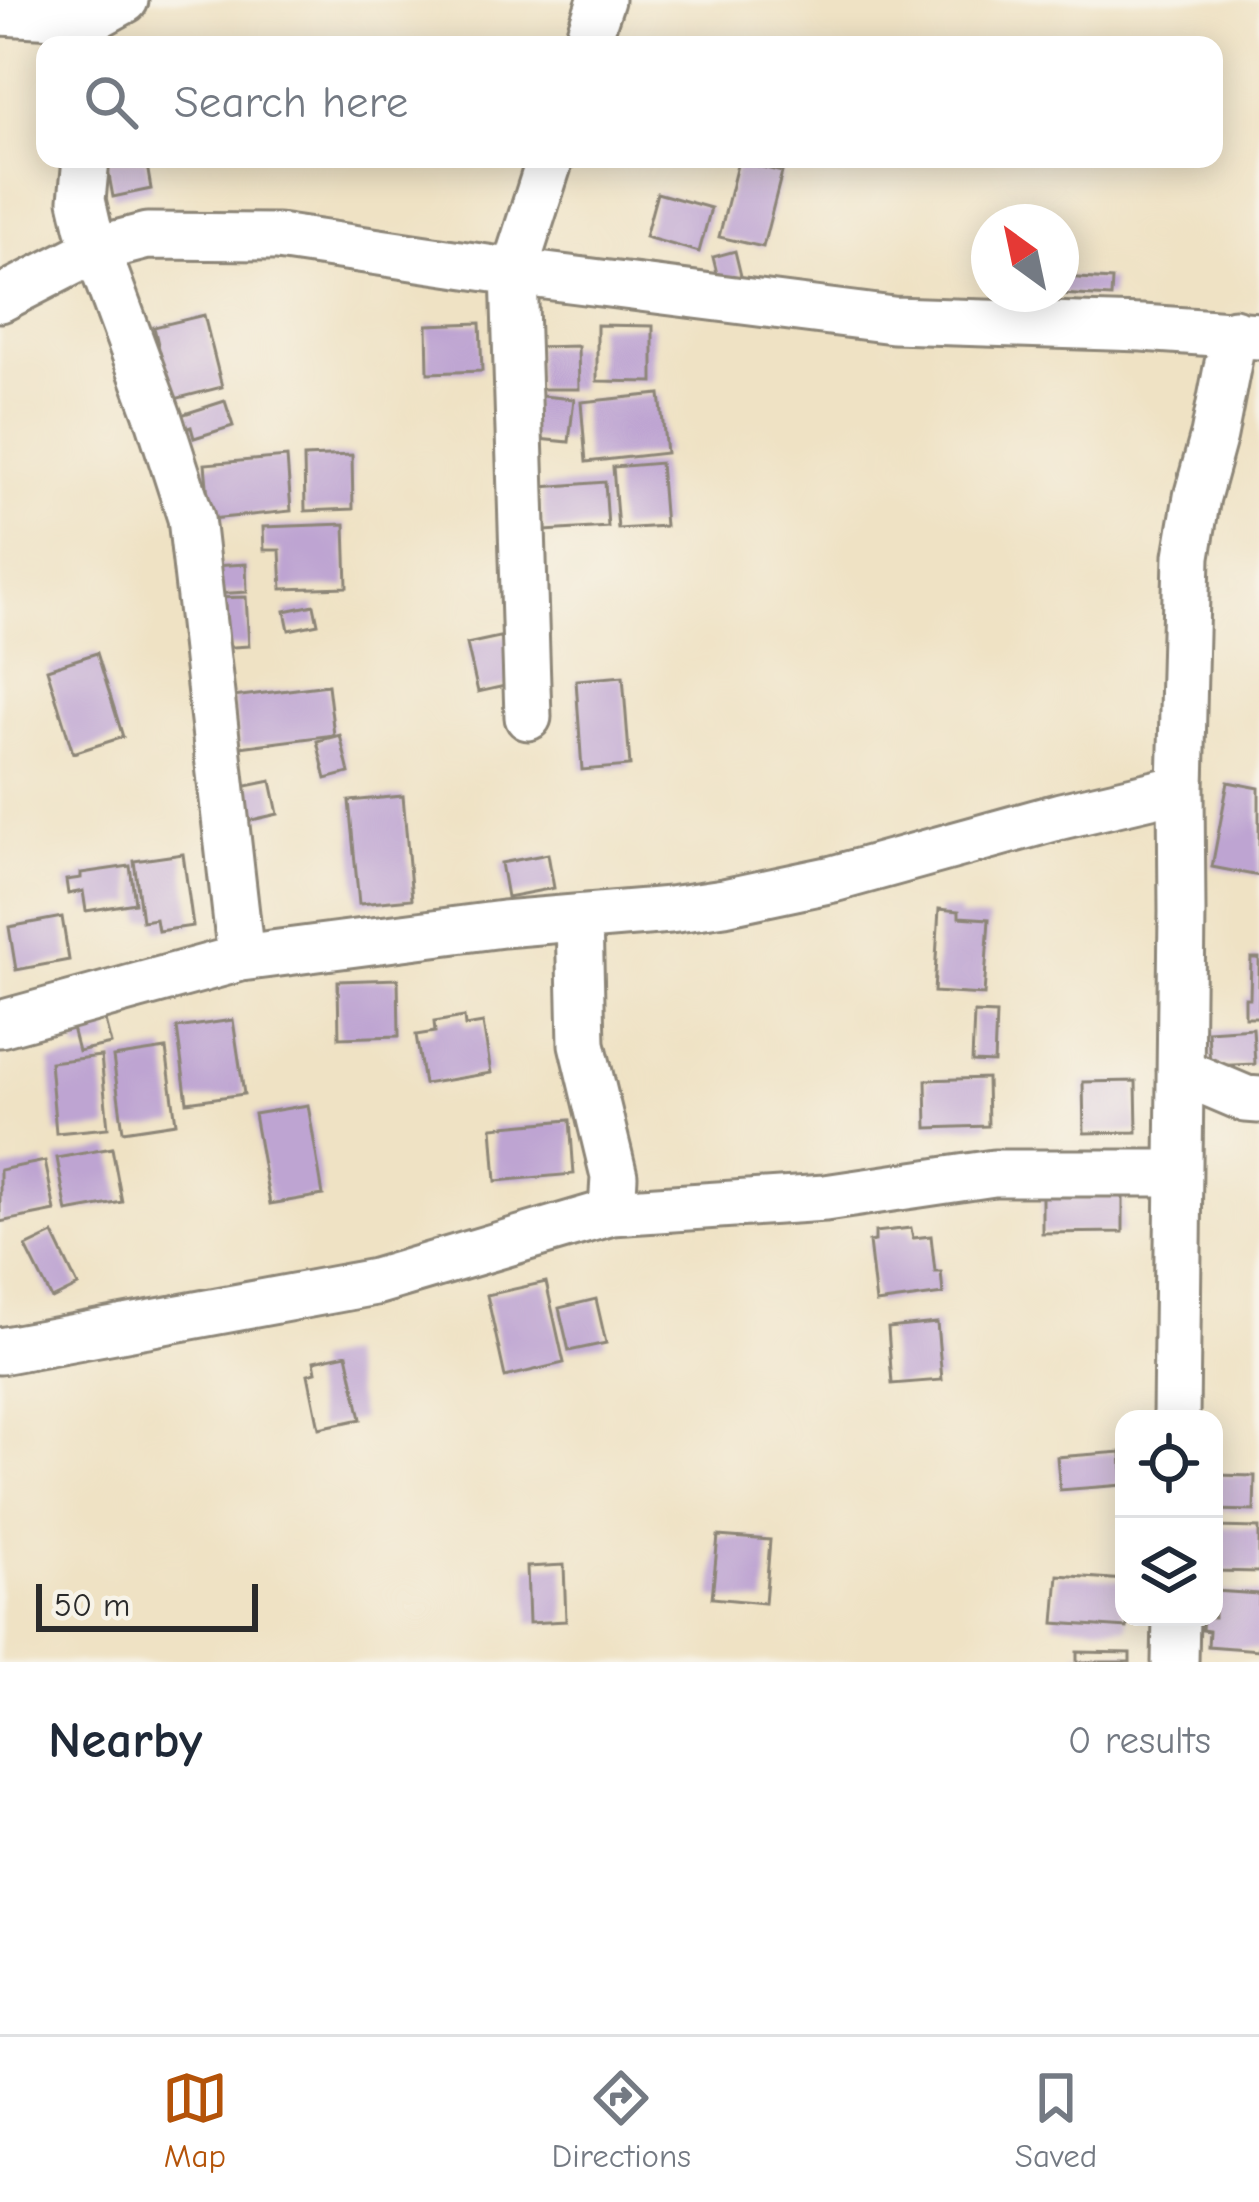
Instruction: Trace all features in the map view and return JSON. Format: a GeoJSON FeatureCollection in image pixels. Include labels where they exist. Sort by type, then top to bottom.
{"type":"FeatureCollection","features":[{"type":"Feature","properties":{"kind":"street"},"geometry":{"type":"LineString","coordinates":[[589,36],[601,0]]}},
{"type":"Feature","properties":{"kind":"street"},"geometry":{"type":"LineString","coordinates":[[0,12],[101,16]]}},
{"type":"Feature","properties":{"kind":"street"},"geometry":{"type":"LineString","coordinates":[[85,168],[82,200],[88,226],[191,518],[241,958]]}},
{"type":"Feature","properties":{"kind":"street"},"geometry":{"type":"LineString","coordinates":[[528,717],[514,272],[547,168]]}},
{"type":"Feature","properties":{"kind":"street"},"geometry":{"type":"LineString","coordinates":[[0,298],[97,249],[147,236],[278,237],[893,320],[1247,334],[1197,497],[1187,556],[1176,1410]]}},
{"type":"Feature","properties":{"kind":"street"},"geometry":{"type":"LineString","coordinates":[[0,1024],[241,958],[724,902],[833,879],[1181,788]]}},
{"type":"Feature","properties":{"kind":"street"},"geometry":{"type":"LineString","coordinates":[[579,918],[582,1045],[614,1177],[612,1212]]}},
{"type":"Feature","properties":{"kind":"street"},"geometry":{"type":"LineString","coordinates":[[1180,1071],[1259,1100]]}},
{"type":"Feature","properties":{"kind":"street"},"geometry":{"type":"LineString","coordinates":[[2,1345],[375,1282],[612,1212],[825,1198],[994,1173],[1178,1173]]}},
{"type":"Feature","properties":{"kind":"street"},"geometry":{"type":"LineString","coordinates":[[1175,1662],[1176,1626]]}},
{"type":"Feature","properties":{"kind":"building"},"geometry":{"type":"Polygon","coordinates":[[[108,168],[148,168],[151,189],[113,197],[108,168]]]}},
{"type":"Feature","properties":{"kind":"building"},"geometry":{"type":"Polygon","coordinates":[[[736,168],[782,172],[763,247],[719,237],[736,168]]]}},
{"type":"Feature","properties":{"kind":"building"},"geometry":{"type":"Polygon","coordinates":[[[657,193],[711,208],[699,252],[645,237],[657,193]]]}},
{"type":"Feature","properties":{"kind":"building"},"geometry":{"type":"Polygon","coordinates":[[[735,251],[741,276],[719,282],[713,257],[735,251]]]}},
{"type":"Feature","properties":{"kind":"building"},"geometry":{"type":"Polygon","coordinates":[[[1079,278],[1112,280],[1111,297],[1079,295],[1079,278]]]}},
{"type":"Feature","properties":{"kind":"building"},"geometry":{"type":"Polygon","coordinates":[[[204,315],[222,387],[171,400],[154,327],[204,315]]]}},
{"type":"Feature","properties":{"kind":"building"},"geometry":{"type":"Polygon","coordinates":[[[480,323],[482,371],[428,373],[427,325],[480,323]]]}},
{"type":"Feature","properties":{"kind":"building"},"geometry":{"type":"Polygon","coordinates":[[[597,325],[653,326],[653,382],[597,381],[597,325]]]}},
{"type":"Feature","properties":{"kind":"building"},"geometry":{"type":"Polygon","coordinates":[[[578,346],[579,389],[537,389],[537,347],[578,346]]]}},
{"type":"Feature","properties":{"kind":"building"},"geometry":{"type":"Polygon","coordinates":[[[660,394],[666,453],[586,462],[581,402],[660,394]]]}},
{"type":"Feature","properties":{"kind":"building"},"geometry":{"type":"Polygon","coordinates":[[[532,395],[574,399],[569,442],[528,438],[532,395]]]}},
{"type":"Feature","properties":{"kind":"building"},"geometry":{"type":"Polygon","coordinates":[[[225,401],[233,426],[194,438],[191,427],[182,430],[178,416],[225,401]]]}},
{"type":"Feature","properties":{"kind":"building"},"geometry":{"type":"Polygon","coordinates":[[[352,455],[353,509],[305,511],[304,457],[352,455]]]}},
{"type":"Feature","properties":{"kind":"building"},"geometry":{"type":"Polygon","coordinates":[[[287,457],[291,511],[210,519],[205,464],[287,457]]]}},
{"type":"Feature","properties":{"kind":"building"},"geometry":{"type":"Polygon","coordinates":[[[660,463],[665,526],[618,529],[613,467],[660,463]]]}},
{"type":"Feature","properties":{"kind":"building"},"geometry":{"type":"Polygon","coordinates":[[[605,482],[608,527],[545,531],[542,487],[605,482]]]}},
{"type":"Feature","properties":{"kind":"building"},"geometry":{"type":"Polygon","coordinates":[[[345,524],[347,587],[282,589],[280,550],[264,550],[263,527],[345,524]]]}},
{"type":"Feature","properties":{"kind":"building"},"geometry":{"type":"Polygon","coordinates":[[[246,564],[247,592],[214,594],[213,566],[246,564]]]}},
{"type":"Feature","properties":{"kind":"building"},"geometry":{"type":"Polygon","coordinates":[[[246,597],[249,646],[217,648],[215,598],[246,597]]]}},
{"type":"Feature","properties":{"kind":"building"},"geometry":{"type":"Polygon","coordinates":[[[314,605],[318,624],[289,630],[285,611],[314,605]]]}},
{"type":"Feature","properties":{"kind":"building"},"geometry":{"type":"Polygon","coordinates":[[[513,634],[523,682],[478,692],[467,644],[513,634]]]}},
{"type":"Feature","properties":{"kind":"building"},"geometry":{"type":"Polygon","coordinates":[[[97,653],[123,737],[73,753],[47,669],[97,653]]]}},
{"type":"Feature","properties":{"kind":"building"},"geometry":{"type":"Polygon","coordinates":[[[623,676],[630,766],[582,770],[576,680],[623,676]]]}},
{"type":"Feature","properties":{"kind":"building"},"geometry":{"type":"Polygon","coordinates":[[[328,685],[334,735],[240,747],[233,697],[328,685]]]}},
{"type":"Feature","properties":{"kind":"building"},"geometry":{"type":"Polygon","coordinates":[[[340,735],[349,773],[326,779],[317,741],[340,735]]]}},
{"type":"Feature","properties":{"kind":"building"},"geometry":{"type":"Polygon","coordinates":[[[271,781],[278,814],[234,824],[227,790],[271,781]]]}},
{"type":"Feature","properties":{"kind":"building"},"geometry":{"type":"Polygon","coordinates":[[[1228,782],[1259,788],[1259,876],[1212,867],[1228,782]]]}},
{"type":"Feature","properties":{"kind":"building"},"geometry":{"type":"Polygon","coordinates":[[[403,796],[412,899],[359,904],[349,801],[403,796]]]}},
{"type":"Feature","properties":{"kind":"building"},"geometry":{"type":"Polygon","coordinates":[[[183,854],[193,926],[158,931],[156,919],[142,921],[134,861],[183,854]]]}},
{"type":"Feature","properties":{"kind":"building"},"geometry":{"type":"Polygon","coordinates":[[[548,854],[554,888],[507,897],[501,863],[548,854]]]}},
{"type":"Feature","properties":{"kind":"building"},"geometry":{"type":"Polygon","coordinates":[[[130,866],[135,903],[86,911],[83,891],[68,894],[66,880],[81,878],[81,873],[130,866]]]}},
{"type":"Feature","properties":{"kind":"building"},"geometry":{"type":"Polygon","coordinates":[[[939,909],[959,911],[959,917],[989,919],[984,995],[934,992],[939,909]]]}},
{"type":"Feature","properties":{"kind":"building"},"geometry":{"type":"Polygon","coordinates":[[[62,917],[69,960],[16,970],[9,927],[62,917]]]}},
{"type":"Feature","properties":{"kind":"building"},"geometry":{"type":"Polygon","coordinates":[[[1251,958],[1259,958],[1259,1017],[1245,1017],[1251,958]]]}},
{"type":"Feature","properties":{"kind":"building"},"geometry":{"type":"Polygon","coordinates":[[[398,979],[399,1036],[339,1038],[338,981],[398,979]]]}},
{"type":"Feature","properties":{"kind":"building"},"geometry":{"type":"Polygon","coordinates":[[[103,1013],[111,1044],[78,1051],[70,1020],[103,1013]]]}},
{"type":"Feature","properties":{"kind":"building"},"geometry":{"type":"Polygon","coordinates":[[[974,1013],[996,1014],[994,1063],[972,1062],[974,1013]]]}},
{"type":"Feature","properties":{"kind":"building"},"geometry":{"type":"Polygon","coordinates":[[[464,1017],[465,1026],[483,1023],[491,1073],[424,1084],[416,1035],[435,1032],[434,1022],[464,1017]]]}},
{"type":"Feature","properties":{"kind":"building"},"geometry":{"type":"Polygon","coordinates":[[[233,1020],[244,1094],[187,1102],[177,1028],[233,1020]]]}},
{"type":"Feature","properties":{"kind":"building"},"geometry":{"type":"Polygon","coordinates":[[[1253,1028],[1255,1064],[1210,1066],[1208,1031],[1253,1028]]]}},
{"type":"Feature","properties":{"kind":"building"},"geometry":{"type":"Polygon","coordinates":[[[166,1049],[176,1123],[123,1131],[113,1057],[166,1049]]]}},
{"type":"Feature","properties":{"kind":"building"},"geometry":{"type":"Polygon","coordinates":[[[101,1056],[108,1128],[56,1133],[50,1062],[101,1056]]]}},
{"type":"Feature","properties":{"kind":"building"},"geometry":{"type":"Polygon","coordinates":[[[987,1078],[988,1126],[927,1128],[926,1080],[987,1078]]]}},
{"type":"Feature","properties":{"kind":"building"},"geometry":{"type":"Polygon","coordinates":[[[1136,1081],[1137,1132],[1084,1133],[1083,1082],[1136,1081]]]}},
{"type":"Feature","properties":{"kind":"building"},"geometry":{"type":"Polygon","coordinates":[[[308,1105],[323,1195],[270,1204],[254,1114],[308,1105]]]}},
{"type":"Feature","properties":{"kind":"building"},"geometry":{"type":"Polygon","coordinates":[[[570,1120],[574,1174],[496,1181],[492,1127],[570,1120]]]}},
{"type":"Feature","properties":{"kind":"building"},"geometry":{"type":"Polygon","coordinates":[[[112,1148],[122,1202],[67,1212],[57,1158],[112,1148]]]}},
{"type":"Feature","properties":{"kind":"building"},"geometry":{"type":"Polygon","coordinates":[[[45,1161],[55,1211],[0,1222],[0,1170],[45,1161]]]}},
{"type":"Feature","properties":{"kind":"building"},"geometry":{"type":"Polygon","coordinates":[[[1123,1184],[1123,1232],[1042,1233],[1042,1185],[1123,1184]]]}},
{"type":"Feature","properties":{"kind":"building"},"geometry":{"type":"Polygon","coordinates":[[[911,1228],[913,1238],[931,1236],[943,1294],[876,1303],[869,1242],[875,1241],[875,1232],[911,1228]]]}},
{"type":"Feature","properties":{"kind":"building"},"geometry":{"type":"Polygon","coordinates":[[[53,1234],[78,1286],[52,1299],[26,1247],[53,1234]]]}},
{"type":"Feature","properties":{"kind":"building"},"geometry":{"type":"Polygon","coordinates":[[[546,1282],[564,1363],[505,1377],[487,1295],[546,1282]]]}},
{"type":"Feature","properties":{"kind":"building"},"geometry":{"type":"Polygon","coordinates":[[[596,1299],[606,1343],[569,1351],[559,1308],[596,1299]]]}},
{"type":"Feature","properties":{"kind":"building"},"geometry":{"type":"Polygon","coordinates":[[[937,1323],[942,1380],[892,1384],[888,1328],[937,1323]]]}},
{"type":"Feature","properties":{"kind":"building"},"geometry":{"type":"Polygon","coordinates":[[[347,1354],[361,1419],[319,1428],[308,1374],[316,1372],[314,1361],[347,1354]]]}},
{"type":"Feature","properties":{"kind":"building"},"geometry":{"type":"Polygon","coordinates":[[[1115,1452],[1115,1486],[1060,1490],[1057,1457],[1115,1452]]]}},
{"type":"Feature","properties":{"kind":"building"},"geometry":{"type":"Polygon","coordinates":[[[1223,1475],[1255,1476],[1254,1511],[1223,1510],[1223,1475]]]}},
{"type":"Feature","properties":{"kind":"building"},"geometry":{"type":"Polygon","coordinates":[[[1223,1527],[1259,1528],[1259,1572],[1223,1571],[1223,1527]]]}},
{"type":"Feature","properties":{"kind":"building"},"geometry":{"type":"Polygon","coordinates":[[[718,1536],[770,1540],[765,1603],[712,1598],[718,1536]]]}},
{"type":"Feature","properties":{"kind":"building"},"geometry":{"type":"Polygon","coordinates":[[[564,1565],[566,1621],[529,1623],[527,1567],[564,1565]]]}},
{"type":"Feature","properties":{"kind":"building"},"geometry":{"type":"Polygon","coordinates":[[[1058,1575],[1115,1579],[1115,1626],[1127,1628],[1054,1623],[1058,1575]]]}},
{"type":"Feature","properties":{"kind":"building"},"geometry":{"type":"Polygon","coordinates":[[[1223,1592],[1259,1594],[1259,1650],[1208,1646],[1209,1631],[1202,1626],[1223,1626],[1223,1592]]]}},
{"type":"Feature","properties":{"kind":"building"},"geometry":{"type":"Polygon","coordinates":[[[1077,1652],[1130,1653],[1130,1662],[1077,1662],[1077,1652]]]}}]}
